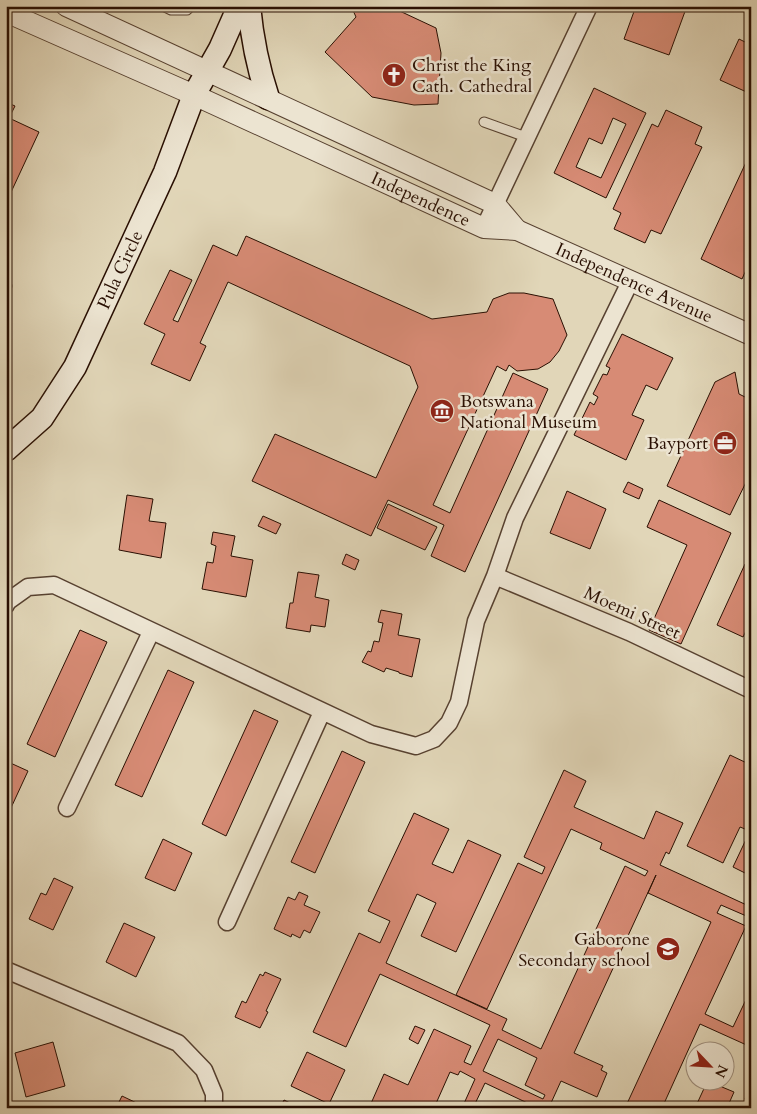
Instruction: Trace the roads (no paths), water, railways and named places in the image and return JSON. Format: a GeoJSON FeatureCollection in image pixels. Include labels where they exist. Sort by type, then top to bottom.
{"type":"FeatureCollection","features":[{"type":"Feature","properties":{"kind":"main road","name":"Pula Circle"},"geometry":{"type":"LineString","coordinates":[[6,450],[42,418],[75,367],[165,172],[194,95],[220,49],[239,6]]}},
{"type":"Feature","properties":{"kind":"main road"},"geometry":{"type":"LineString","coordinates":[[249,6],[252,38],[268,98]]}},
{"type":"Feature","properties":{"kind":"street"},"geometry":{"type":"LineString","coordinates":[[66,6],[206,72]]}},
{"type":"Feature","properties":{"kind":"street"},"geometry":{"type":"LineString","coordinates":[[484,228],[589,6]]}},
{"type":"Feature","properties":{"kind":"street","name":"Independence"},"geometry":{"type":"LineString","coordinates":[[6,12],[194,95],[484,228],[518,230]]}},
{"type":"Feature","properties":{"kind":"street","name":"Independence"},"geometry":{"type":"LineString","coordinates":[[206,72],[268,98],[496,204],[518,230]]}},
{"type":"Feature","properties":{"kind":"street","name":"Independence Avenue"},"geometry":{"type":"LineString","coordinates":[[518,230],[751,335]]}},
{"type":"Feature","properties":{"kind":"street"},"geometry":{"type":"LineString","coordinates":[[6,605],[7,602],[28,587],[54,585],[371,734],[416,746],[434,739],[449,723],[459,702],[476,621],[495,576],[515,518],[631,280]]}},
{"type":"Feature","properties":{"kind":"street","name":"Moemi Street"},"geometry":{"type":"LineString","coordinates":[[495,576],[629,632],[751,690]]}},
{"type":"Feature","properties":{"kind":"street"},"geometry":{"type":"LineString","coordinates":[[67,808],[152,632]]}},
{"type":"Feature","properties":{"kind":"street"},"geometry":{"type":"LineString","coordinates":[[227,922],[322,712]]}},
{"type":"Feature","properties":{"kind":"street"},"geometry":{"type":"LineString","coordinates":[[6,970],[178,1043],[204,1070],[214,1094],[214,1108]]}},
{"type":"Feature","properties":{"kind":"lane"},"geometry":{"type":"LineString","coordinates":[[163,6],[171,10],[187,10],[190,6]]}},
{"type":"Feature","properties":{"kind":"lane"},"geometry":{"type":"LineString","coordinates":[[484,122],[526,137]]}},
{"type":"Feature","properties":{"kind":"place","name":"Christ the King Cath. Cathedral"},"geometry":{"type":"Point","coordinates":[394,75]}},
{"type":"Feature","properties":{"kind":"place","name":"Botswana National Museum"},"geometry":{"type":"Point","coordinates":[442,411]}},
{"type":"Feature","properties":{"kind":"place","name":"Bayport"},"geometry":{"type":"Point","coordinates":[725,443]}},
{"type":"Feature","properties":{"kind":"place","name":"Gaborone Secondary school"},"geometry":{"type":"Point","coordinates":[668,949]}}]}
